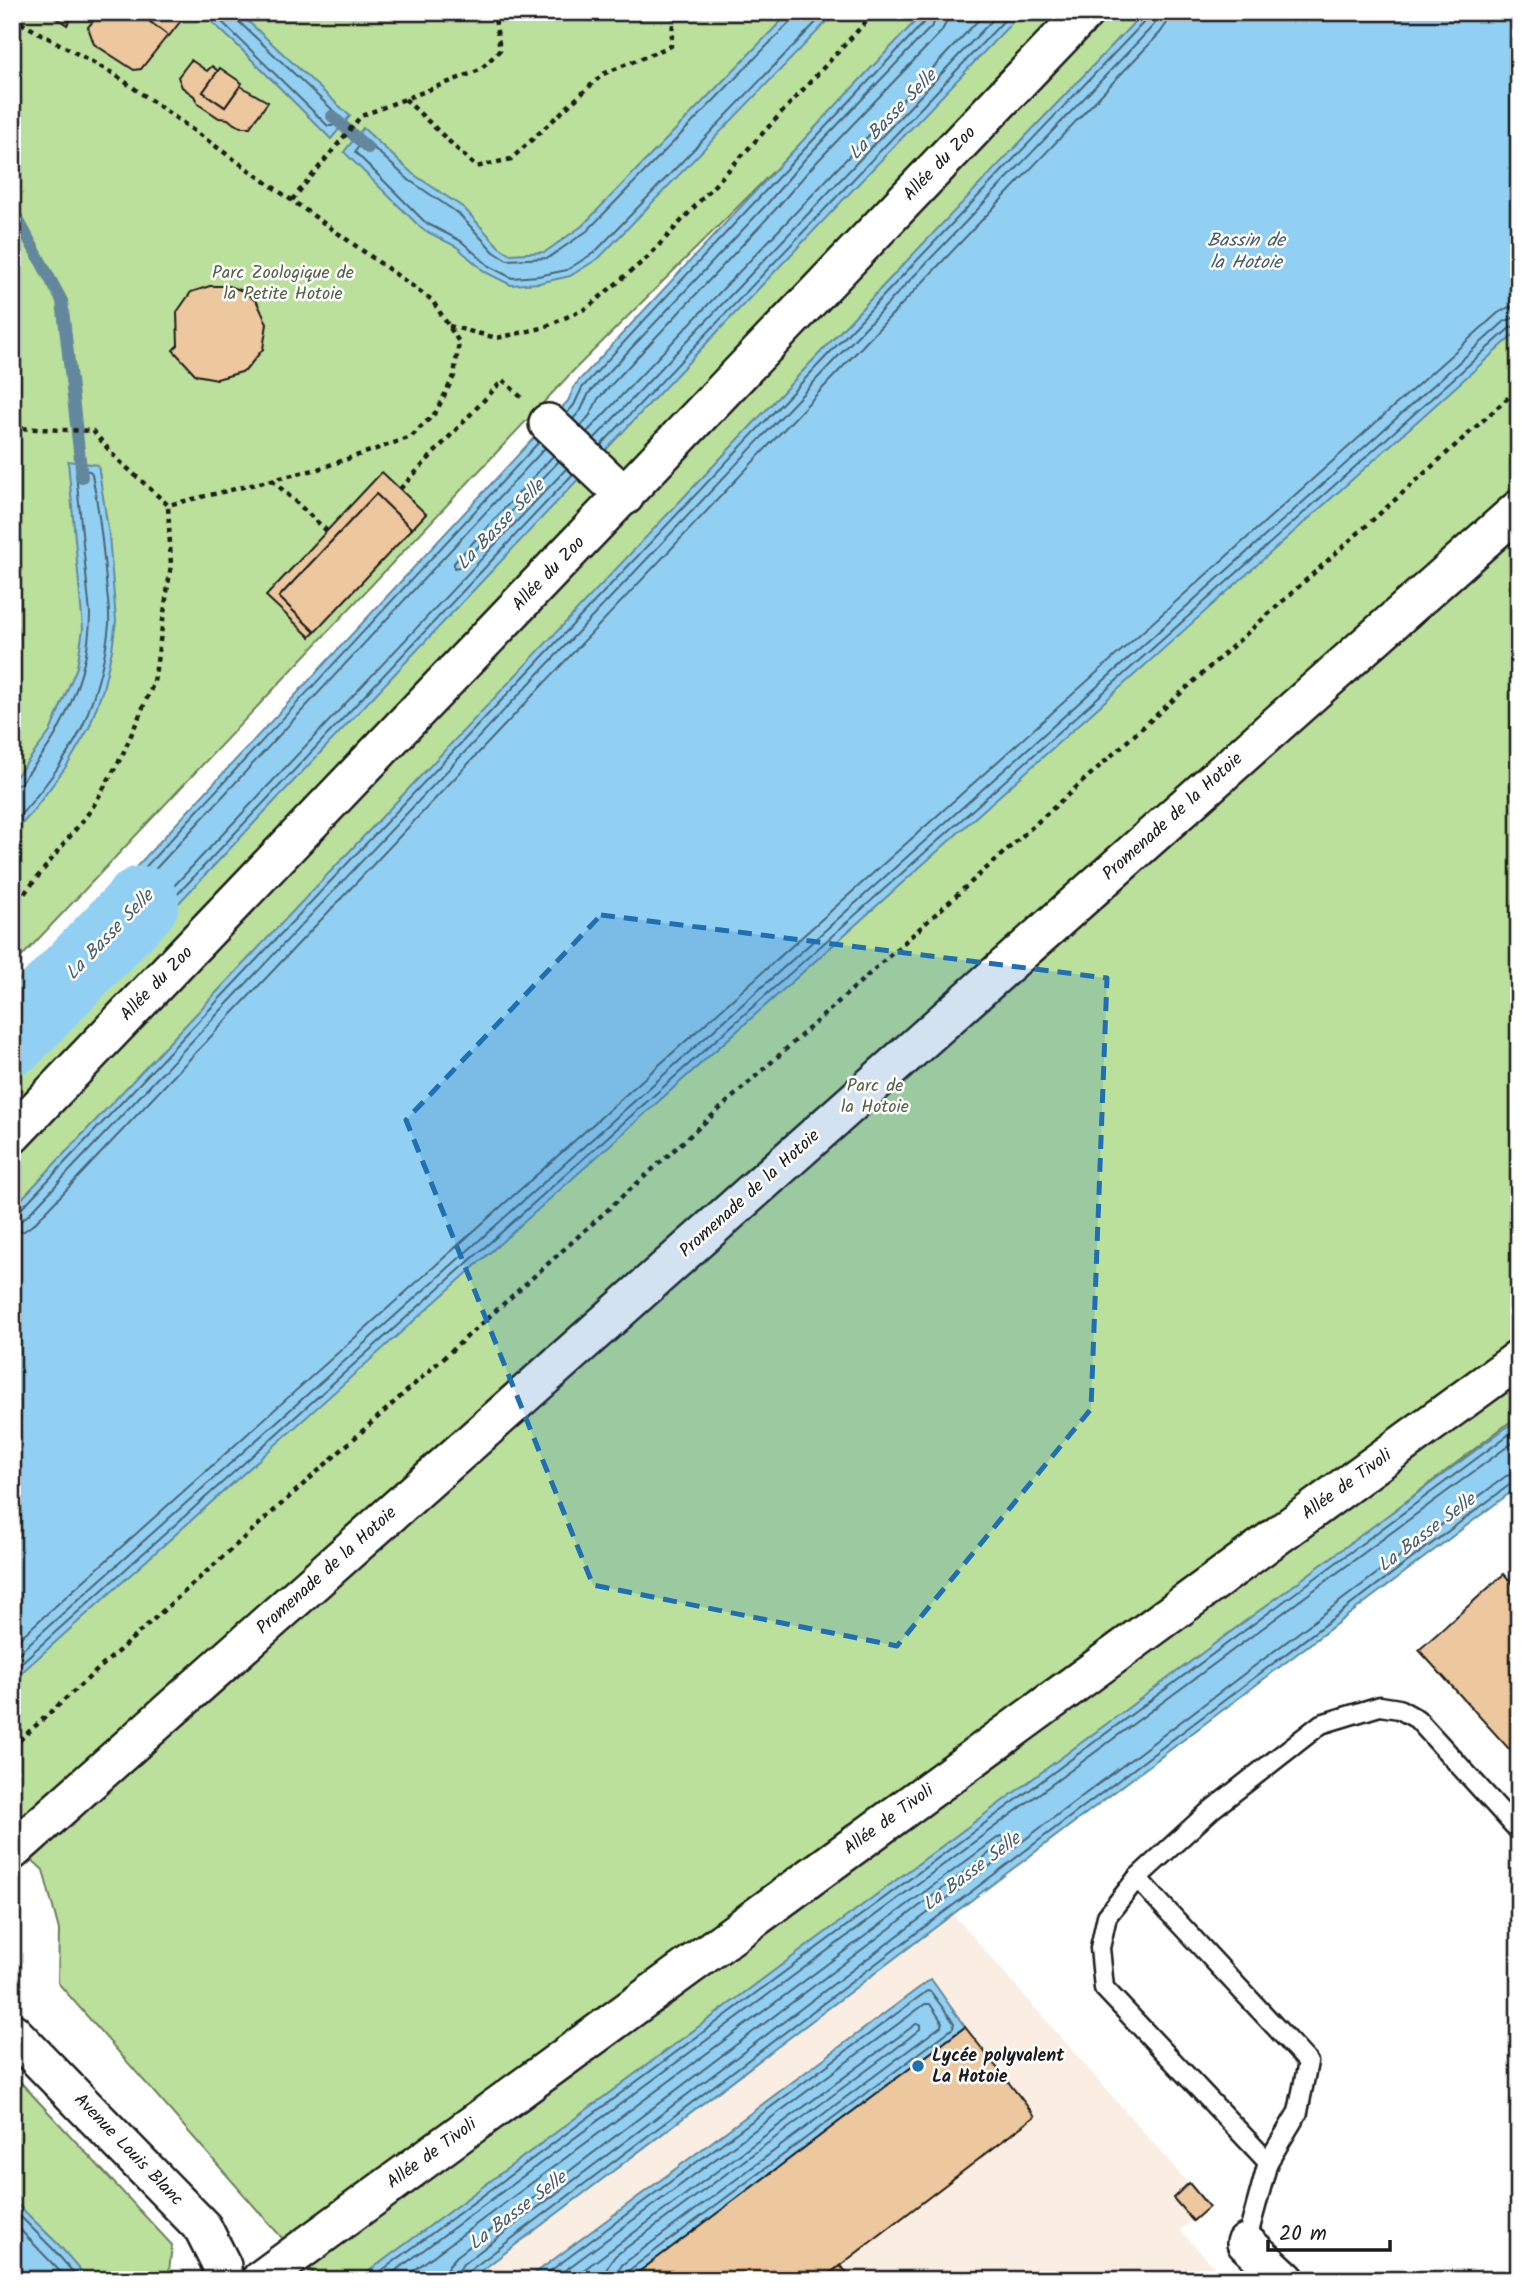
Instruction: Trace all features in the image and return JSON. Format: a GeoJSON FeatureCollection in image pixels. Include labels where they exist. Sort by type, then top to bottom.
{"type":"FeatureCollection","features":[{"type":"Feature","properties":{"kind":"street","name":"Allée du Zoo"},"geometry":{"type":"LineString","coordinates":[[12,1135],[1085,12]]}},
{"type":"Feature","properties":{"kind":"street"},"geometry":{"type":"LineString","coordinates":[[548,422],[625,496]]}},
{"type":"Feature","properties":{"kind":"street","name":"Promenade de la Hotoie"},"geometry":{"type":"LineString","coordinates":[[12,1851],[1519,509]]}},
{"type":"Feature","properties":{"kind":"street","name":"Allée de Tivoli"},"geometry":{"type":"LineString","coordinates":[[260,2280],[1519,1360]]}},
{"type":"Feature","properties":{"kind":"street","name":"Avenue Louis Blanc"},"geometry":{"type":"LineString","coordinates":[[12,2032],[203,2228],[222,2266],[222,2280]]}},
{"type":"Feature","properties":{"kind":"street"},"geometry":{"type":"LineString","coordinates":[[1246,2243],[1286,2280]]}},
{"type":"Feature","properties":{"kind":"lane"},"geometry":{"type":"LineString","coordinates":[[1268,2162],[1104,1988],[1100,1948],[1107,1916],[1137,1878],[1210,1810],[1321,1724],[1380,1706],[1399,1709],[1417,1720],[1519,1831]]}},
{"type":"Feature","properties":{"kind":"lane"},"geometry":{"type":"LineString","coordinates":[[1137,1878],[1308,2062],[1298,2112],[1268,2162],[1246,2243]]}},
{"type":"Feature","properties":{"kind":"path"},"geometry":{"type":"LineString","coordinates":[[292,200],[361,116],[480,70],[500,50],[494,12]]}},
{"type":"Feature","properties":{"kind":"path"},"geometry":{"type":"LineString","coordinates":[[405,99],[477,167],[511,159],[603,74],[670,46],[674,12]]}},
{"type":"Feature","properties":{"kind":"path"},"geometry":{"type":"LineString","coordinates":[[449,326],[496,338],[542,328],[587,308],[648,257],[875,12]]}},
{"type":"Feature","properties":{"kind":"path"},"geometry":{"type":"LineString","coordinates":[[12,18],[114,74],[432,300],[459,342],[454,376],[436,412],[411,437],[318,469],[168,505]]}},
{"type":"Feature","properties":{"kind":"path"},"geometry":{"type":"LineString","coordinates":[[400,489],[503,380],[548,422]]}},
{"type":"Feature","properties":{"kind":"path"},"geometry":{"type":"LineString","coordinates":[[12,1747],[1519,388]]}},
{"type":"Feature","properties":{"kind":"path"},"geometry":{"type":"LineString","coordinates":[[12,428],[93,431],[115,457],[168,505],[171,565],[154,682],[122,756],[91,810],[12,909]]}},
{"type":"Feature","properties":{"kind":"path"},"geometry":{"type":"LineString","coordinates":[[272,480],[327,531]]}},
{"type":"Feature","properties":{"kind":"path"},"geometry":{"type":"LineString","coordinates":[[1396,2280],[1401,2275]]}},
{"type":"Feature","properties":{"kind":"highlighted area"},"geometry":{"type":"Polygon","coordinates":[[[601,915],[1107,978],[1091,1409],[897,1646],[593,1585],[406,1120],[601,915]]]}},
{"type":"Feature","properties":{"kind":"shaded area","name":"Lycée polyvalent La Hotoie"},"geometry":{"type":"Polygon","coordinates":[[[953,1914],[1209,2207],[1180,2230],[1226,2280],[469,2280],[953,1914]]]}},
{"type":"Feature","properties":{"kind":"green space","name":"Parc Zoologique de la Petite Hotoie"},"geometry":{"type":"Polygon","coordinates":[[[12,12],[933,12],[575,369],[12,967],[12,12]]]}},
{"type":"Feature","properties":{"kind":"green space","name":"Parc de la Hotoie"},"geometry":{"type":"Polygon","coordinates":[[[1014,12],[1519,12],[1519,1415],[389,2280],[319,2280],[58,1983],[59,1930],[43,1870],[12,1841],[12,1072],[1014,12]]]}},
{"type":"Feature","properties":{"kind":"green space"},"geometry":{"type":"Polygon","coordinates":[[[12,2073],[172,2245],[168,2280],[12,2280],[12,2073]]]}},
{"type":"Feature","properties":{"kind":"water"},"geometry":{"type":"Polygon","coordinates":[[[201,12],[238,12],[350,116],[331,139],[237,45],[201,12]]]}},
{"type":"Feature","properties":{"kind":"water"},"geometry":{"type":"Polygon","coordinates":[[[790,12],[836,12],[599,258],[570,276],[539,283],[511,285],[485,272],[457,247],[422,229],[344,152],[363,128],[413,174],[464,208],[499,247],[510,254],[545,252],[582,226],[790,12]]]}},
{"type":"Feature","properties":{"kind":"water"},"geometry":{"type":"Polygon","coordinates":[[[924,12],[1022,12],[91,996],[51,959],[568,401],[575,385],[924,12]]]}},
{"type":"Feature","properties":{"kind":"water","name":"Bassin de la Hotoie"},"geometry":{"type":"Polygon","coordinates":[[[1144,12],[1519,12],[1519,330],[12,1681],[12,1209],[1144,12]]]}},
{"type":"Feature","properties":{"kind":"water"},"geometry":{"type":"Polygon","coordinates":[[[68,461],[98,465],[109,535],[116,621],[112,650],[103,689],[89,728],[68,764],[30,815],[12,834],[12,782],[50,732],[77,667],[83,629],[68,461]]]}},
{"type":"Feature","properties":{"kind":"water"},"geometry":{"type":"Polygon","coordinates":[[[41,970],[80,1008],[12,1077],[12,1000],[41,970]]]}},
{"type":"Feature","properties":{"kind":"water"},"geometry":{"type":"Polygon","coordinates":[[[1519,1418],[1519,1486],[469,2280],[357,2280],[1519,1418]]]}},
{"type":"Feature","properties":{"kind":"water"},"geometry":{"type":"Polygon","coordinates":[[[931,1979],[965,2027],[628,2280],[526,2280],[931,1979]]]}},
{"type":"Feature","properties":{"kind":"water"},"geometry":{"type":"Polygon","coordinates":[[[12,2199],[58,2244],[89,2280],[12,2280],[12,2199]]]}},
{"type":"Feature","properties":{"kind":"building"},"geometry":{"type":"Polygon","coordinates":[[[101,12],[137,12],[168,35],[141,69],[134,70],[94,44],[88,27],[101,12]]]}},
{"type":"Feature","properties":{"kind":"building"},"geometry":{"type":"Polygon","coordinates":[[[137,12],[187,12],[187,13],[169,36],[137,12]]]}},
{"type":"Feature","properties":{"kind":"building"},"geometry":{"type":"Polygon","coordinates":[[[74,13],[67,25],[51,14],[74,13]]]}},
{"type":"Feature","properties":{"kind":"building"},"geometry":{"type":"Polygon","coordinates":[[[191,60],[207,71],[212,66],[218,71],[203,92],[225,107],[240,86],[268,102],[250,127],[241,127],[228,119],[219,118],[198,104],[194,96],[182,87],[178,77],[191,60]]]}},
{"type":"Feature","properties":{"kind":"building"},"geometry":{"type":"Polygon","coordinates":[[[220,68],[242,83],[225,107],[203,92],[220,68]]]}},
{"type":"Feature","properties":{"kind":"building"},"geometry":{"type":"Polygon","coordinates":[[[210,286],[229,286],[243,291],[257,302],[267,324],[263,349],[245,371],[217,379],[196,375],[173,350],[178,345],[177,312],[191,292],[210,286]]]}},
{"type":"Feature","properties":{"kind":"building"},"geometry":{"type":"Polygon","coordinates":[[[382,472],[426,514],[412,529],[376,494],[279,597],[315,632],[310,637],[266,596],[382,472]]]}},
{"type":"Feature","properties":{"kind":"building"},"geometry":{"type":"Polygon","coordinates":[[[376,494],[412,529],[315,632],[279,597],[376,494]]]}},
{"type":"Feature","properties":{"kind":"building"},"geometry":{"type":"Polygon","coordinates":[[[1504,1574],[1519,1590],[1519,1760],[1419,1650],[1504,1574]]]}},
{"type":"Feature","properties":{"kind":"building"},"geometry":{"type":"Polygon","coordinates":[[[965,2027],[1035,2116],[821,2280],[628,2280],[965,2027]]]}},
{"type":"Feature","properties":{"kind":"building"},"geometry":{"type":"Polygon","coordinates":[[[1189,2183],[1209,2207],[1193,2221],[1173,2198],[1189,2183]]]}},
{"type":"Feature","properties":{"kind":"building"},"geometry":{"type":"Polygon","coordinates":[[[840,2266],[856,2280],[821,2280],[840,2266]]]}},
{"type":"Feature","properties":{"kind":"waterway"},"geometry":{"type":"LineString","coordinates":[[332,116],[368,148]]}},
{"type":"Feature","properties":{"kind":"waterway"},"geometry":{"type":"LineString","coordinates":[[12,208],[62,301],[82,477]]}},
{"type":"Feature","properties":{"kind":"waterway","name":"La Basse Selle"},"geometry":{"type":"LineString","coordinates":[[12,1038],[142,903]]}},
{"type":"Feature","properties":{"kind":"place","name":"Lycée polyvalent La Hotoie"},"geometry":{"type":"Point","coordinates":[918,2066]}}]}
